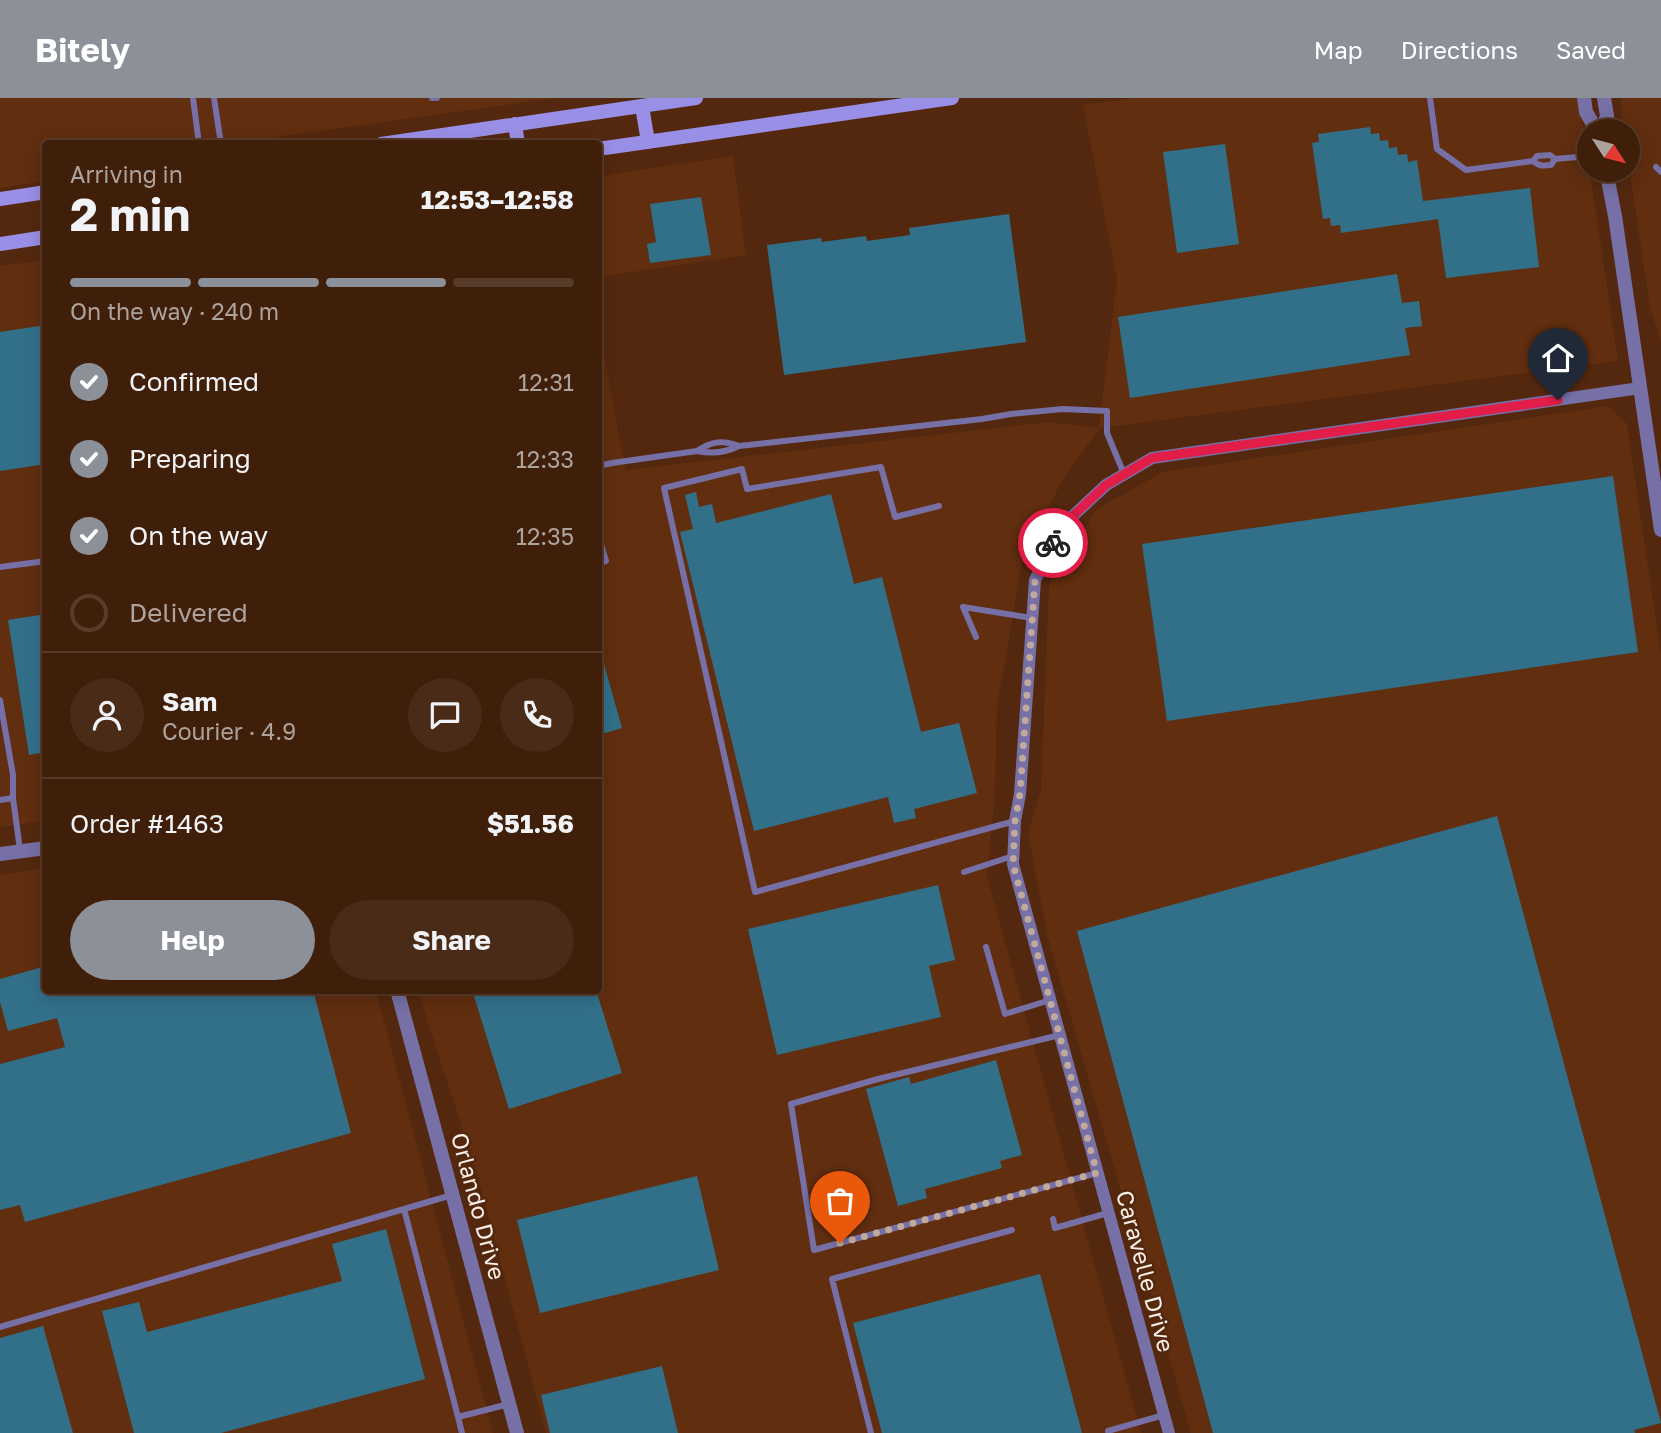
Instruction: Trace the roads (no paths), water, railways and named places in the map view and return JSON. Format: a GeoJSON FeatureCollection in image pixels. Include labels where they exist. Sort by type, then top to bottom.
{"type":"FeatureCollection","features":[{"type":"Feature","properties":{"kind":"main road"},"geometry":{"type":"LineString","coordinates":[[408,140],[696,98]]}},
{"type":"Feature","properties":{"kind":"main road"},"geometry":{"type":"LineString","coordinates":[[602,148],[952,98]]}},
{"type":"Feature","properties":{"kind":"main road"},"geometry":{"type":"LineString","coordinates":[[642,106],[648,142]]}},
{"type":"Feature","properties":{"kind":"main road"},"geometry":{"type":"LineString","coordinates":[[515,124],[517,140]]}},
{"type":"Feature","properties":{"kind":"main road"},"geometry":{"type":"LineString","coordinates":[[0,199],[42,193]]}},
{"type":"Feature","properties":{"kind":"main road"},"geometry":{"type":"LineString","coordinates":[[0,244],[42,238]]}},
{"type":"Feature","properties":{"kind":"street"},"geometry":{"type":"LineString","coordinates":[[1584,98],[1586,112],[1591,119]]}},
{"type":"Feature","properties":{"kind":"street"},"geometry":{"type":"LineString","coordinates":[[1604,98],[1605,119]]}},
{"type":"Feature","properties":{"kind":"street"},"geometry":{"type":"LineString","coordinates":[[1608,182],[1659,501],[1661,530]]}},
{"type":"Feature","properties":{"kind":"street","name":"Caravelle Drive"},"geometry":{"type":"LineString","coordinates":[[1169,1433],[1013,864],[1035,580],[1061,527],[1106,485],[1152,458],[1640,388]]}},
{"type":"Feature","properties":{"kind":"street"},"geometry":{"type":"LineString","coordinates":[[0,854],[42,849]]}},
{"type":"Feature","properties":{"kind":"street","name":"Orlando Drive"},"geometry":{"type":"LineString","coordinates":[[398,994],[517,1433]]}},
{"type":"Feature","properties":{"kind":"lane"},"geometry":{"type":"LineString","coordinates":[[193,98],[198,140]]}},
{"type":"Feature","properties":{"kind":"lane"},"geometry":{"type":"LineString","coordinates":[[214,98],[220,140]]}},
{"type":"Feature","properties":{"kind":"lane"},"geometry":{"type":"LineString","coordinates":[[1430,98],[1437,149],[1466,170],[1533,161],[1537,156],[1550,155],[1556,159],[1577,157]]}},
{"type":"Feature","properties":{"kind":"lane"},"geometry":{"type":"LineString","coordinates":[[602,465],[697,451],[729,451],[739,446],[1063,409],[1107,411],[1107,433],[1124,474]]}},
{"type":"Feature","properties":{"kind":"lane"},"geometry":{"type":"LineString","coordinates":[[939,506],[895,517],[881,467],[747,489],[743,469],[664,488],[755,892],[1015,821]]}},
{"type":"Feature","properties":{"kind":"lane"},"geometry":{"type":"LineString","coordinates":[[602,548],[606,561],[602,562]]}},
{"type":"Feature","properties":{"kind":"lane"},"geometry":{"type":"LineString","coordinates":[[0,567],[42,562]]}},
{"type":"Feature","properties":{"kind":"lane"},"geometry":{"type":"LineString","coordinates":[[976,638],[963,607],[1032,618]]}},
{"type":"Feature","properties":{"kind":"lane"},"geometry":{"type":"LineString","coordinates":[[0,701],[13,775],[20,852]]}},
{"type":"Feature","properties":{"kind":"lane"},"geometry":{"type":"LineString","coordinates":[[0,800],[13,798]]}},
{"type":"Feature","properties":{"kind":"lane"},"geometry":{"type":"LineString","coordinates":[[964,873],[1013,856]]}},
{"type":"Feature","properties":{"kind":"lane"},"geometry":{"type":"LineString","coordinates":[[986,947],[1005,1014],[1050,1000]]}},
{"type":"Feature","properties":{"kind":"lane"},"geometry":{"type":"LineString","coordinates":[[1059,1035],[878,1079],[792,1104],[814,1250],[1097,1173]]}},
{"type":"Feature","properties":{"kind":"lane"},"geometry":{"type":"LineString","coordinates":[[0,1327],[452,1195]]}},
{"type":"Feature","properties":{"kind":"lane"},"geometry":{"type":"LineString","coordinates":[[404,1209],[462,1433]]}},
{"type":"Feature","properties":{"kind":"lane"},"geometry":{"type":"LineString","coordinates":[[1053,1219],[1055,1228],[1108,1213]]}},
{"type":"Feature","properties":{"kind":"lane"},"geometry":{"type":"LineString","coordinates":[[871,1433],[832,1279],[1012,1230]]}},
{"type":"Feature","properties":{"kind":"lane"},"geometry":{"type":"LineString","coordinates":[[458,1418],[509,1404]]}},
{"type":"Feature","properties":{"kind":"lane"},"geometry":{"type":"LineString","coordinates":[[1108,1431],[1164,1415]]}}]}
